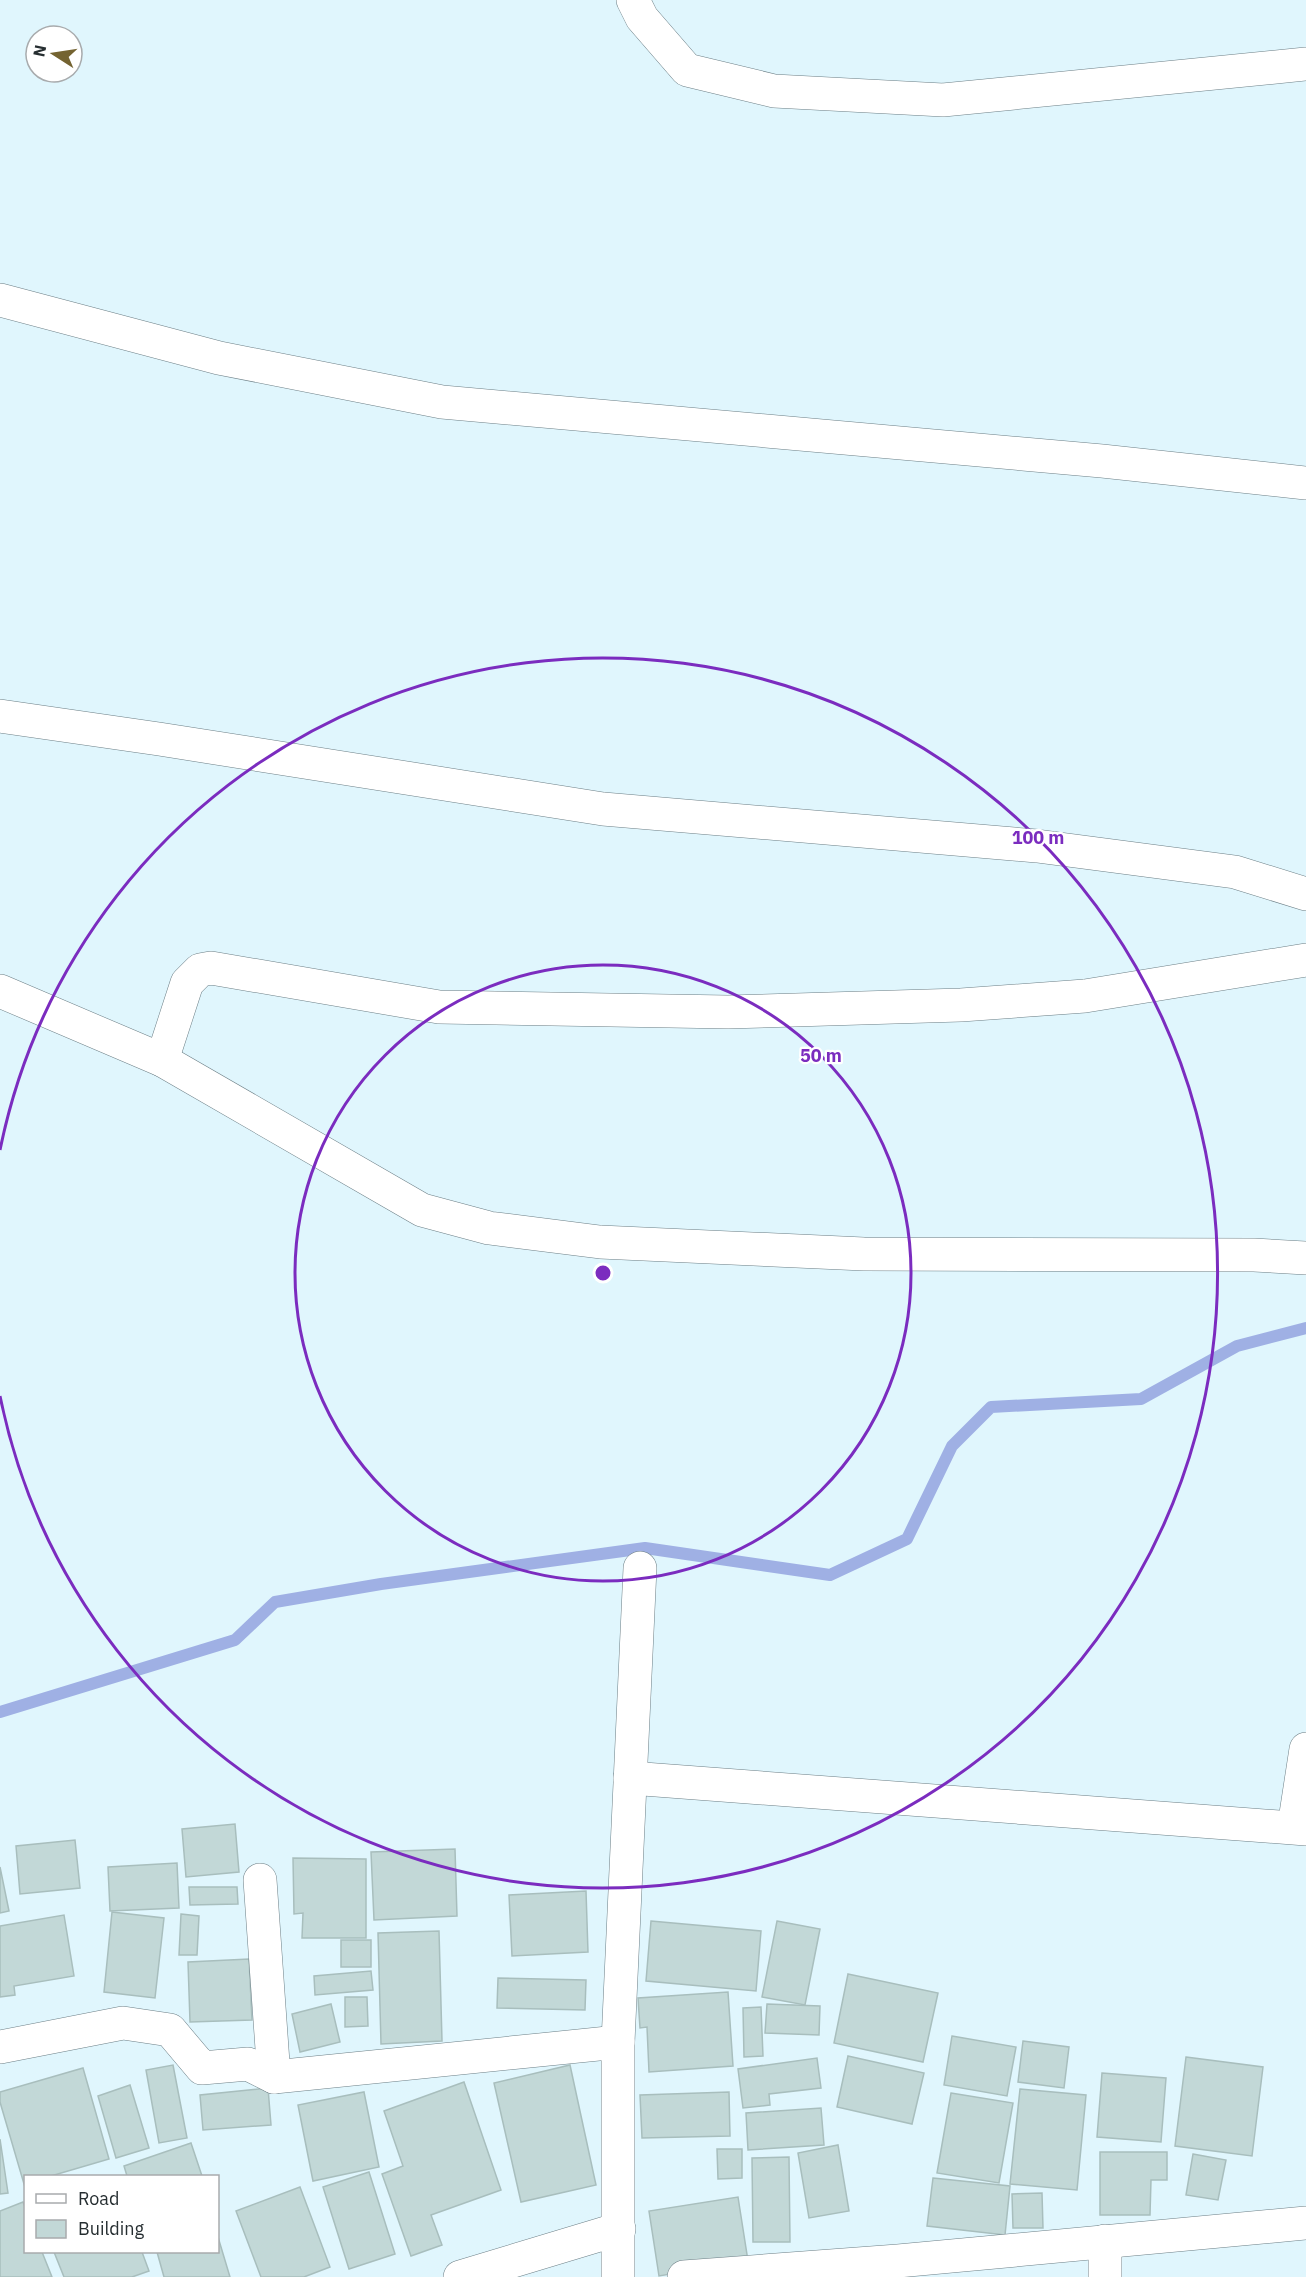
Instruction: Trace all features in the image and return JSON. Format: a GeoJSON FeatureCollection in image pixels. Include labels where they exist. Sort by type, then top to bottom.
{"type":"FeatureCollection","features":[{"type":"Feature","properties":{"kind":"street"},"geometry":{"type":"LineString","coordinates":[[633,0],[642,18],[687,70],[774,91],[943,100],[1306,64]]}},
{"type":"Feature","properties":{"kind":"street"},"geometry":{"type":"LineString","coordinates":[[0,300],[219,358],[442,402],[1102,461],[1306,483]]}},
{"type":"Feature","properties":{"kind":"street"},"geometry":{"type":"LineString","coordinates":[[0,716],[603,809],[1037,846],[1235,872],[1306,894]]}},
{"type":"Feature","properties":{"kind":"street"},"geometry":{"type":"LineString","coordinates":[[162,1060],[187,982],[200,970],[211,968],[439,1006],[728,1012],[961,1005],[1085,996],[1306,960]]}},
{"type":"Feature","properties":{"kind":"street"},"geometry":{"type":"LineString","coordinates":[[0,991],[162,1060],[422,1210],[489,1228],[600,1242],[864,1254],[1242,1255],[1306,1258]]}},
{"type":"Feature","properties":{"kind":"street"},"geometry":{"type":"LineString","coordinates":[[618,2277],[618,2042],[640,1568]]}},
{"type":"Feature","properties":{"kind":"street"},"geometry":{"type":"LineString","coordinates":[[630,1778],[1300,1828],[1306,1749]]}},
{"type":"Feature","properties":{"kind":"street"},"geometry":{"type":"LineString","coordinates":[[260,1880],[274,2077]]}},
{"type":"Feature","properties":{"kind":"street"},"geometry":{"type":"LineString","coordinates":[[0,2047],[123,2023],[170,2030],[202,2068],[248,2064],[274,2077],[618,2042]]}},
{"type":"Feature","properties":{"kind":"street"},"geometry":{"type":"LineString","coordinates":[[684,2277],[898,2269],[1105,2241],[1306,2223]]}},
{"type":"Feature","properties":{"kind":"street"},"geometry":{"type":"LineString","coordinates":[[460,2277],[619,2229]]}},
{"type":"Feature","properties":{"kind":"street"},"geometry":{"type":"LineString","coordinates":[[1105,2241],[1105,2277]]}},
{"type":"Feature","properties":{"kind":"building"},"geometry":{"type":"Polygon","coordinates":[[[235,1824],[239,1872],[186,1877],[182,1829],[235,1824]]]}},
{"type":"Feature","properties":{"kind":"building"},"geometry":{"type":"Polygon","coordinates":[[[75,1840],[80,1888],[20,1894],[16,1846],[75,1840]]]}},
{"type":"Feature","properties":{"kind":"building"},"geometry":{"type":"Polygon","coordinates":[[[455,1849],[457,1916],[374,1920],[371,1852],[455,1849]]]}},
{"type":"Feature","properties":{"kind":"building"},"geometry":{"type":"Polygon","coordinates":[[[293,1858],[366,1859],[366,1938],[302,1938],[303,1913],[294,1914],[293,1858]]]}},
{"type":"Feature","properties":{"kind":"building"},"geometry":{"type":"Polygon","coordinates":[[[177,1863],[179,1908],[110,1911],[108,1867],[177,1863]]]}},
{"type":"Feature","properties":{"kind":"building"},"geometry":{"type":"Polygon","coordinates":[[[0,1867],[9,1911],[0,1913],[0,1867]]]}},
{"type":"Feature","properties":{"kind":"building"},"geometry":{"type":"Polygon","coordinates":[[[189,1887],[237,1887],[238,1904],[190,1905],[189,1887]]]}},
{"type":"Feature","properties":{"kind":"building"},"geometry":{"type":"Polygon","coordinates":[[[586,1891],[588,1952],[512,1956],[509,1895],[586,1891]]]}},
{"type":"Feature","properties":{"kind":"building"},"geometry":{"type":"Polygon","coordinates":[[[112,1912],[164,1918],[155,1998],[104,1992],[112,1912]]]}},
{"type":"Feature","properties":{"kind":"building"},"geometry":{"type":"Polygon","coordinates":[[[181,1914],[199,1916],[197,1955],[179,1955],[181,1914]]]}},
{"type":"Feature","properties":{"kind":"building"},"geometry":{"type":"Polygon","coordinates":[[[64,1915],[74,1976],[14,1986],[15,1995],[0,1997],[0,1926],[64,1915]]]}},
{"type":"Feature","properties":{"kind":"building"},"geometry":{"type":"Polygon","coordinates":[[[651,1921],[761,1931],[756,1991],[646,1981],[651,1921]]]}},
{"type":"Feature","properties":{"kind":"building"},"geometry":{"type":"Polygon","coordinates":[[[777,1921],[820,1929],[805,2005],[762,1997],[777,1921]]]}},
{"type":"Feature","properties":{"kind":"building"},"geometry":{"type":"Polygon","coordinates":[[[439,1931],[442,2041],[381,2044],[378,1933],[439,1931]]]}},
{"type":"Feature","properties":{"kind":"building"},"geometry":{"type":"Polygon","coordinates":[[[341,1940],[371,1940],[371,1967],[341,1967],[341,1940]]]}},
{"type":"Feature","properties":{"kind":"building"},"geometry":{"type":"Polygon","coordinates":[[[249,1959],[252,2020],[190,2022],[188,1962],[249,1959]]]}},
{"type":"Feature","properties":{"kind":"building"},"geometry":{"type":"Polygon","coordinates":[[[371,1971],[373,1990],[315,1995],[314,1976],[371,1971]]]}},
{"type":"Feature","properties":{"kind":"building"},"geometry":{"type":"Polygon","coordinates":[[[848,1974],[938,1993],[923,2062],[834,2043],[848,1974]]]}},
{"type":"Feature","properties":{"kind":"building"},"geometry":{"type":"Polygon","coordinates":[[[498,1978],[586,1980],[585,2010],[497,2008],[498,1978]]]}},
{"type":"Feature","properties":{"kind":"building"},"geometry":{"type":"Polygon","coordinates":[[[728,1992],[733,2066],[649,2072],[647,2027],[640,2028],[638,1998],[728,1992]]]}},
{"type":"Feature","properties":{"kind":"building"},"geometry":{"type":"Polygon","coordinates":[[[345,1997],[367,1997],[368,2026],[345,2027],[345,1997]]]}},
{"type":"Feature","properties":{"kind":"building"},"geometry":{"type":"Polygon","coordinates":[[[331,2004],[340,2042],[300,2052],[292,2014],[331,2004]]]}},
{"type":"Feature","properties":{"kind":"building"},"geometry":{"type":"Polygon","coordinates":[[[767,2004],[820,2006],[819,2035],[765,2033],[767,2004]]]}},
{"type":"Feature","properties":{"kind":"building"},"geometry":{"type":"Polygon","coordinates":[[[761,2007],[763,2056],[744,2057],[743,2008],[761,2007]]]}},
{"type":"Feature","properties":{"kind":"building"},"geometry":{"type":"Polygon","coordinates":[[[952,2036],[1016,2047],[1007,2096],[944,2085],[952,2036]]]}},
{"type":"Feature","properties":{"kind":"building"},"geometry":{"type":"Polygon","coordinates":[[[1023,2041],[1069,2047],[1064,2088],[1018,2082],[1023,2041]]]}},
{"type":"Feature","properties":{"kind":"building"},"geometry":{"type":"Polygon","coordinates":[[[848,2056],[924,2073],[912,2124],[837,2107],[848,2056]]]}},
{"type":"Feature","properties":{"kind":"building"},"geometry":{"type":"Polygon","coordinates":[[[1186,2057],[1263,2067],[1252,2156],[1175,2146],[1186,2057]]]}},
{"type":"Feature","properties":{"kind":"building"},"geometry":{"type":"Polygon","coordinates":[[[817,2058],[821,2088],[769,2094],[770,2105],[743,2108],[738,2069],[817,2058]]]}},
{"type":"Feature","properties":{"kind":"building"},"geometry":{"type":"Polygon","coordinates":[[[173,2065],[187,2138],[159,2143],[146,2070],[173,2065]]]}},
{"type":"Feature","properties":{"kind":"building"},"geometry":{"type":"Polygon","coordinates":[[[570,2065],[596,2185],[521,2202],[494,2083],[570,2065]]]}},
{"type":"Feature","properties":{"kind":"building"},"geometry":{"type":"Polygon","coordinates":[[[83,2068],[109,2159],[54,2175],[24,2175],[24,2184],[0,2102],[0,2092],[83,2068]]]}},
{"type":"Feature","properties":{"kind":"building"},"geometry":{"type":"Polygon","coordinates":[[[1102,2073],[1166,2078],[1161,2142],[1097,2137],[1102,2073]]]}},
{"type":"Feature","properties":{"kind":"building"},"geometry":{"type":"Polygon","coordinates":[[[464,2082],[501,2190],[431,2215],[442,2245],[411,2256],[382,2174],[403,2166],[384,2111],[464,2082]]]}},
{"type":"Feature","properties":{"kind":"building"},"geometry":{"type":"Polygon","coordinates":[[[130,2085],[149,2148],[116,2158],[98,2096],[130,2085]]]}},
{"type":"Feature","properties":{"kind":"building"},"geometry":{"type":"Polygon","coordinates":[[[268,2088],[271,2125],[203,2130],[200,2095],[268,2088]]]}},
{"type":"Feature","properties":{"kind":"building"},"geometry":{"type":"Polygon","coordinates":[[[1020,2089],[1086,2095],[1077,2190],[1010,2184],[1020,2089]]]}},
{"type":"Feature","properties":{"kind":"building"},"geometry":{"type":"Polygon","coordinates":[[[364,2092],[379,2167],[313,2181],[298,2105],[364,2092]]]}},
{"type":"Feature","properties":{"kind":"building"},"geometry":{"type":"Polygon","coordinates":[[[729,2092],[730,2136],[642,2138],[640,2095],[729,2092]]]}},
{"type":"Feature","properties":{"kind":"building"},"geometry":{"type":"Polygon","coordinates":[[[951,2093],[1013,2103],[999,2183],[937,2173],[951,2093]]]}},
{"type":"Feature","properties":{"kind":"building"},"geometry":{"type":"Polygon","coordinates":[[[821,2108],[824,2145],[748,2150],[746,2113],[821,2108]]]}},
{"type":"Feature","properties":{"kind":"building"},"geometry":{"type":"Polygon","coordinates":[[[0,2139],[8,2193],[0,2194],[0,2139]]]}},
{"type":"Feature","properties":{"kind":"building"},"geometry":{"type":"Polygon","coordinates":[[[191,2143],[202,2175],[127,2175],[124,2166],[191,2143]]]}},
{"type":"Feature","properties":{"kind":"building"},"geometry":{"type":"Polygon","coordinates":[[[838,2145],[849,2211],[809,2218],[798,2153],[838,2145]]]}},
{"type":"Feature","properties":{"kind":"building"},"geometry":{"type":"Polygon","coordinates":[[[717,2149],[742,2149],[742,2178],[718,2179],[717,2149]]]}},
{"type":"Feature","properties":{"kind":"building"},"geometry":{"type":"Polygon","coordinates":[[[1100,2152],[1167,2152],[1167,2180],[1151,2180],[1150,2215],[1100,2215],[1100,2152]]]}},
{"type":"Feature","properties":{"kind":"building"},"geometry":{"type":"Polygon","coordinates":[[[1193,2154],[1226,2160],[1218,2200],[1186,2195],[1193,2154]]]}},
{"type":"Feature","properties":{"kind":"building"},"geometry":{"type":"Polygon","coordinates":[[[789,2157],[790,2242],[753,2242],[752,2158],[789,2157]]]}},
{"type":"Feature","properties":{"kind":"building"},"geometry":{"type":"Polygon","coordinates":[[[369,2172],[395,2254],[349,2269],[323,2187],[369,2172]]]}},
{"type":"Feature","properties":{"kind":"building"},"geometry":{"type":"Polygon","coordinates":[[[933,2178],[1010,2186],[1005,2235],[927,2226],[933,2178]]]}},
{"type":"Feature","properties":{"kind":"building"},"geometry":{"type":"Polygon","coordinates":[[[300,2187],[330,2267],[304,2277],[261,2277],[236,2211],[300,2187]]]}},
{"type":"Feature","properties":{"kind":"building"},"geometry":{"type":"Polygon","coordinates":[[[1042,2193],[1043,2228],[1013,2228],[1012,2194],[1042,2193]]]}},
{"type":"Feature","properties":{"kind":"building"},"geometry":{"type":"Polygon","coordinates":[[[738,2197],[748,2261],[659,2276],[649,2211],[738,2197]]]}},
{"type":"Feature","properties":{"kind":"building"},"geometry":{"type":"Polygon","coordinates":[[[23,2202],[24,2253],[42,2253],[52,2277],[0,2277],[0,2211],[23,2202]]]}},
{"type":"Feature","properties":{"kind":"building"},"geometry":{"type":"Polygon","coordinates":[[[219,2240],[230,2277],[164,2277],[157,2253],[219,2253],[219,2240]]]}},
{"type":"Feature","properties":{"kind":"building"},"geometry":{"type":"Polygon","coordinates":[[[54,2253],[142,2253],[149,2271],[132,2277],[64,2277],[54,2253]]]}},
{"type":"Feature","properties":{"kind":"waterway"},"geometry":{"type":"LineString","coordinates":[[0,1712],[235,1640],[275,1602],[381,1584],[645,1548],[830,1575],[907,1539],[952,1446],[991,1407],[1141,1399],[1237,1346],[1306,1328]]}}]}
